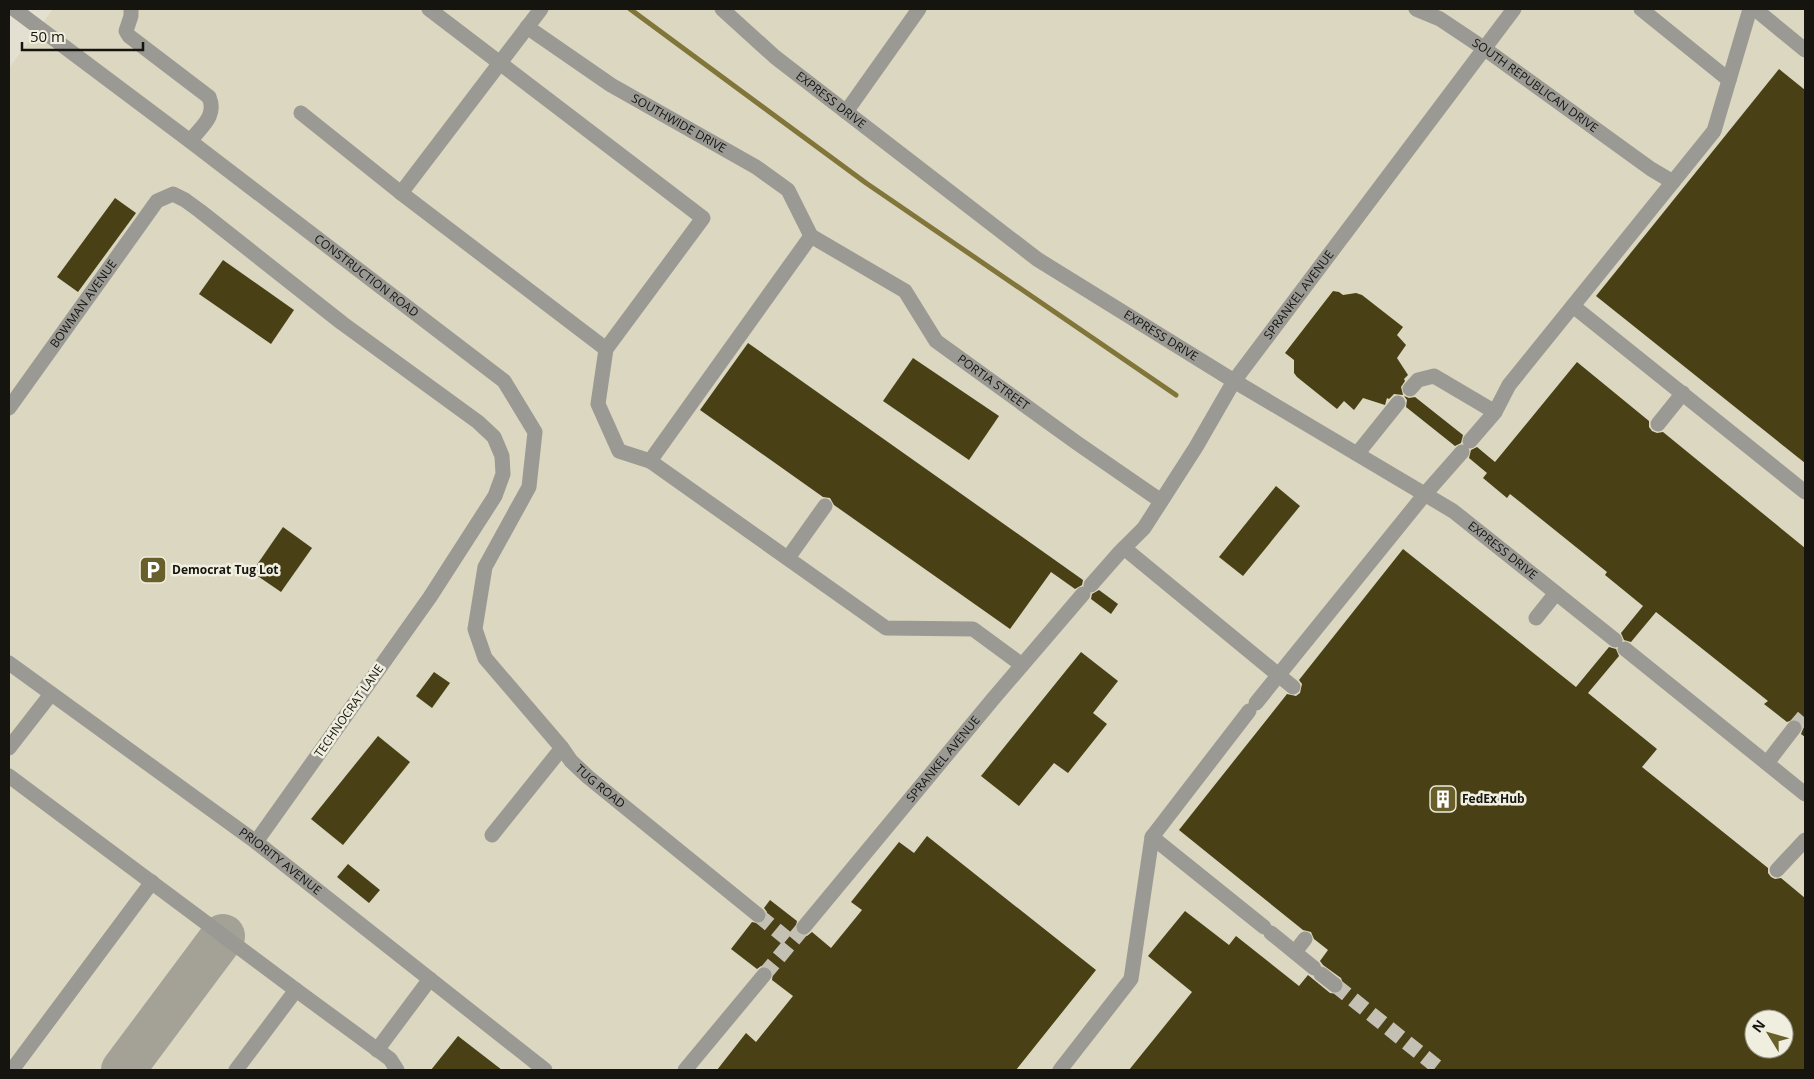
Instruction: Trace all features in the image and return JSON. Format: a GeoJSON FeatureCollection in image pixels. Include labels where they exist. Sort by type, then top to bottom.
{"type":"FeatureCollection","features":[{"type":"Feature","properties":{"kind":"street","name":"CONSTRUCTION ROAD"},"geometry":{"type":"LineString","coordinates":[[14,9],[190,140],[504,381],[535,432],[529,487],[485,567],[475,629]]}},
{"type":"Feature","properties":{"kind":"street"},"geometry":{"type":"LineString","coordinates":[[131,9],[131,16],[126,31],[129,36],[209,97],[212,106],[211,112],[190,140]]}},
{"type":"Feature","properties":{"kind":"street"},"geometry":{"type":"LineString","coordinates":[[429,9],[703,218],[606,349],[598,404],[619,451],[650,461],[886,628],[973,629],[1022,665]]}},
{"type":"Feature","properties":{"kind":"street"},"geometry":{"type":"LineString","coordinates":[[401,193],[541,9]]}},
{"type":"Feature","properties":{"kind":"street","name":"EXPRESS DRIVE"},"geometry":{"type":"LineString","coordinates":[[722,9],[775,57],[1037,259],[1234,381],[1453,511],[1805,794]]}},
{"type":"Feature","properties":{"kind":"street"},"geometry":{"type":"LineString","coordinates":[[846,112],[919,9]]}},
{"type":"Feature","properties":{"kind":"street","name":"SOUTH REPUBLICAN DRIVE"},"geometry":{"type":"LineString","coordinates":[[1416,9],[1440,19],[1485,49],[1651,169],[1673,182]]}},
{"type":"Feature","properties":{"kind":"street","name":"SPRANKEL AVENUE"},"geometry":{"type":"LineString","coordinates":[[804,927],[1022,665],[1124,548],[1144,528],[1234,381],[1514,9]]}},
{"type":"Feature","properties":{"kind":"street"},"geometry":{"type":"LineString","coordinates":[[1641,9],[1729,80]]}},
{"type":"Feature","properties":{"kind":"street"},"geometry":{"type":"LineString","coordinates":[[1060,1070],[1132,980],[1152,837],[1278,674],[1425,494],[1495,412],[1509,385],[1714,131],[1750,9]]}},
{"type":"Feature","properties":{"kind":"street"},"geometry":{"type":"LineString","coordinates":[[1755,9],[1805,50]]}},
{"type":"Feature","properties":{"kind":"street","name":"SOUTHWIDE DRIVE"},"geometry":{"type":"LineString","coordinates":[[527,27],[611,85],[756,167],[788,190],[811,236]]}},
{"type":"Feature","properties":{"kind":"street"},"geometry":{"type":"LineString","coordinates":[[301,114],[401,193],[606,349]]}},
{"type":"Feature","properties":{"kind":"street","name":"TECHNOCRAT LANE"},"geometry":{"type":"LineString","coordinates":[[157,201],[173,194],[185,200],[342,323],[478,422],[494,437],[502,456],[503,474],[495,496],[441,580],[256,842]]}},
{"type":"Feature","properties":{"kind":"street","name":"BOWMAN AVENUE"},"geometry":{"type":"LineString","coordinates":[[9,408],[157,201]]}},
{"type":"Feature","properties":{"kind":"street"},"geometry":{"type":"LineString","coordinates":[[650,461],[811,236]]}},
{"type":"Feature","properties":{"kind":"street","name":"PORTIA STREET"},"geometry":{"type":"LineString","coordinates":[[811,236],[905,291],[936,341],[1076,443],[1162,501]]}},
{"type":"Feature","properties":{"kind":"street"},"geometry":{"type":"LineString","coordinates":[[1573,306],[1805,492]]}},
{"type":"Feature","properties":{"kind":"street"},"geometry":{"type":"LineString","coordinates":[[1410,389],[1418,380],[1434,376],[1495,412]]}},
{"type":"Feature","properties":{"kind":"street"},"geometry":{"type":"LineString","coordinates":[[1658,424],[1683,393]]}},
{"type":"Feature","properties":{"kind":"street"},"geometry":{"type":"LineString","coordinates":[[1357,454],[1398,404]]}},
{"type":"Feature","properties":{"kind":"street"},"geometry":{"type":"LineString","coordinates":[[788,558],[825,506]]}},
{"type":"Feature","properties":{"kind":"street"},"geometry":{"type":"LineString","coordinates":[[1124,548],[1293,687]]}},
{"type":"Feature","properties":{"kind":"street"},"geometry":{"type":"LineString","coordinates":[[1536,618],[1556,594]]}},
{"type":"Feature","properties":{"kind":"street","name":"TUG ROAD"},"geometry":{"type":"LineString","coordinates":[[475,629],[485,658],[571,761],[588,777],[758,915]]}},
{"type":"Feature","properties":{"kind":"street","name":"PRIORITY AVENUE"},"geometry":{"type":"LineString","coordinates":[[9,663],[256,842],[545,1070]]}},
{"type":"Feature","properties":{"kind":"street"},"geometry":{"type":"LineString","coordinates":[[9,748],[51,694]]}},
{"type":"Feature","properties":{"kind":"street"},"geometry":{"type":"LineString","coordinates":[[1767,763],[1794,728]]}},
{"type":"Feature","properties":{"kind":"street"},"geometry":{"type":"LineString","coordinates":[[492,835],[562,748]]}},
{"type":"Feature","properties":{"kind":"street"},"geometry":{"type":"LineString","coordinates":[[9,776],[377,1050],[390,1060],[397,1070]]}},
{"type":"Feature","properties":{"kind":"street"},"geometry":{"type":"LineString","coordinates":[[1152,837],[1335,985]]}},
{"type":"Feature","properties":{"kind":"street"},"geometry":{"type":"LineString","coordinates":[[1777,870],[1805,840]]}},
{"type":"Feature","properties":{"kind":"street"},"geometry":{"type":"LineString","coordinates":[[12,1070],[152,882]]}},
{"type":"Feature","properties":{"kind":"street"},"geometry":{"type":"LineString","coordinates":[[1295,952],[1305,939]]}},
{"type":"Feature","properties":{"kind":"street"},"geometry":{"type":"LineString","coordinates":[[685,1070],[764,975]]}},
{"type":"Feature","properties":{"kind":"street"},"geometry":{"type":"LineString","coordinates":[[377,1050],[430,979]]}},
{"type":"Feature","properties":{"kind":"street"},"geometry":{"type":"LineString","coordinates":[[236,1070],[296,990]]}},
{"type":"Feature","properties":{"kind":"shaded area"},"geometry":{"type":"Polygon","coordinates":[[[53,9],[1805,9],[1805,1070],[9,1070],[9,68],[53,9]]]}},
{"type":"Feature","properties":{"kind":"building"},"geometry":{"type":"Polygon","coordinates":[[[1779,69],[1805,90],[1805,463],[1596,296],[1779,69]]]}},
{"type":"Feature","properties":{"kind":"building"},"geometry":{"type":"Polygon","coordinates":[[[115,198],[136,213],[78,292],[57,277],[115,198]]]}},
{"type":"Feature","properties":{"kind":"building"},"geometry":{"type":"Polygon","coordinates":[[[223,260],[294,310],[271,344],[199,294],[223,260]]]}},
{"type":"Feature","properties":{"kind":"building"},"geometry":{"type":"Polygon","coordinates":[[[1333,291],[1343,295],[1356,293],[1362,295],[1403,327],[1397,335],[1406,345],[1397,358],[1408,375],[1401,387],[1403,395],[1394,394],[1389,399],[1387,398],[1385,405],[1363,398],[1354,410],[1344,401],[1337,409],[1294,373],[1294,360],[1285,353],[1333,291]]]}},
{"type":"Feature","properties":{"kind":"building"},"geometry":{"type":"Polygon","coordinates":[[[748,343],[1083,580],[1082,585],[1075,589],[1051,572],[1010,629],[834,505],[830,498],[823,497],[700,410],[748,343]]]}},
{"type":"Feature","properties":{"kind":"building"},"geometry":{"type":"Polygon","coordinates":[[[913,358],[999,416],[969,460],[883,401],[913,358]]]}},
{"type":"Feature","properties":{"kind":"building"},"geometry":{"type":"Polygon","coordinates":[[[1577,362],[1649,421],[1649,427],[1652,431],[1657,433],[1663,432],[1805,548],[1805,737],[1801,734],[1803,729],[1800,721],[1795,719],[1787,722],[1764,704],[1768,701],[1656,612],[1631,642],[1624,640],[1621,633],[1643,606],[1605,575],[1607,572],[1510,494],[1507,498],[1483,478],[1487,473],[1469,458],[1471,450],[1477,447],[1495,462],[1577,362]]]}},
{"type":"Feature","properties":{"kind":"building"},"geometry":{"type":"Polygon","coordinates":[[[1404,396],[1409,398],[1415,397],[1463,435],[1461,443],[1455,446],[1406,407],[1407,400],[1404,396]]]}},
{"type":"Feature","properties":{"kind":"building"},"geometry":{"type":"Polygon","coordinates":[[[1276,486],[1300,506],[1243,576],[1219,557],[1276,486]]]}},
{"type":"Feature","properties":{"kind":"building"},"geometry":{"type":"Polygon","coordinates":[[[283,527],[312,548],[281,592],[252,572],[283,527]]]}},
{"type":"Feature","properties":{"kind":"building","name":"FedEx Hub"},"geometry":{"type":"Polygon","coordinates":[[[1403,549],[1576,687],[1609,647],[1616,649],[1619,656],[1588,693],[1657,749],[1642,767],[1768,868],[1768,873],[1771,877],[1775,879],[1781,878],[1805,898],[1805,1070],[1129,1070],[1192,992],[1148,956],[1185,911],[1229,945],[1236,936],[1299,986],[1308,975],[1330,993],[1338,994],[1343,990],[1344,986],[1341,978],[1320,961],[1328,950],[1314,939],[1311,932],[1303,930],[1179,830],[1287,694],[1296,696],[1300,693],[1302,684],[1299,680],[1403,549]]]}},
{"type":"Feature","properties":{"kind":"building"},"geometry":{"type":"Polygon","coordinates":[[[1099,590],[1118,604],[1111,614],[1091,599],[1092,594],[1099,590]]]}},
{"type":"Feature","properties":{"kind":"building"},"geometry":{"type":"Polygon","coordinates":[[[1081,652],[1118,681],[1093,713],[1107,724],[1068,773],[1054,763],[1019,806],[981,776],[1081,652]]]}},
{"type":"Feature","properties":{"kind":"building"},"geometry":{"type":"Polygon","coordinates":[[[434,672],[450,683],[432,708],[416,696],[434,672]]]}},
{"type":"Feature","properties":{"kind":"building"},"geometry":{"type":"Polygon","coordinates":[[[378,736],[410,762],[343,845],[311,819],[378,736]]]}},
{"type":"Feature","properties":{"kind":"building"},"geometry":{"type":"Polygon","coordinates":[[[927,836],[1096,970],[1016,1070],[717,1070],[746,1033],[756,1042],[793,996],[772,980],[773,972],[770,968],[761,966],[757,969],[731,949],[752,922],[761,924],[766,920],[767,912],[764,908],[770,900],[797,921],[795,930],[798,934],[807,936],[812,932],[831,948],[862,910],[851,902],[899,842],[914,853],[927,836]]]}},
{"type":"Feature","properties":{"kind":"building"},"geometry":{"type":"Polygon","coordinates":[[[348,864],[380,890],[369,903],[337,877],[348,864]]]}},
{"type":"Feature","properties":{"kind":"building"},"geometry":{"type":"Polygon","coordinates":[[[458,1036],[502,1070],[431,1070],[458,1036]]]}},
{"type":"Feature","properties":{"kind":"waterway"},"geometry":{"type":"LineString","coordinates":[[630,9],[866,183],[1176,395]]}},
{"type":"Feature","properties":{"kind":"taxiway"},"geometry":{"type":"LineString","coordinates":[[123,1070],[223,936]]}},
{"type":"Feature","properties":{"kind":"tunnel"},"geometry":{"type":"LineString","coordinates":[[1794,728],[1805,715]]}},
{"type":"Feature","properties":{"kind":"tunnel"},"geometry":{"type":"LineString","coordinates":[[758,915],[791,942]]}},
{"type":"Feature","properties":{"kind":"tunnel"},"geometry":{"type":"LineString","coordinates":[[764,975],[804,927]]}},
{"type":"Feature","properties":{"kind":"tunnel"},"geometry":{"type":"LineString","coordinates":[[1335,985],[1441,1070]]}},
{"type":"Feature","properties":{"kind":"place","name":"Democrat Tug Lot"},"geometry":{"type":"Point","coordinates":[153,570]}},
{"type":"Feature","properties":{"kind":"place","name":"FedEx Hub"},"geometry":{"type":"Point","coordinates":[1443,799]}}]}
